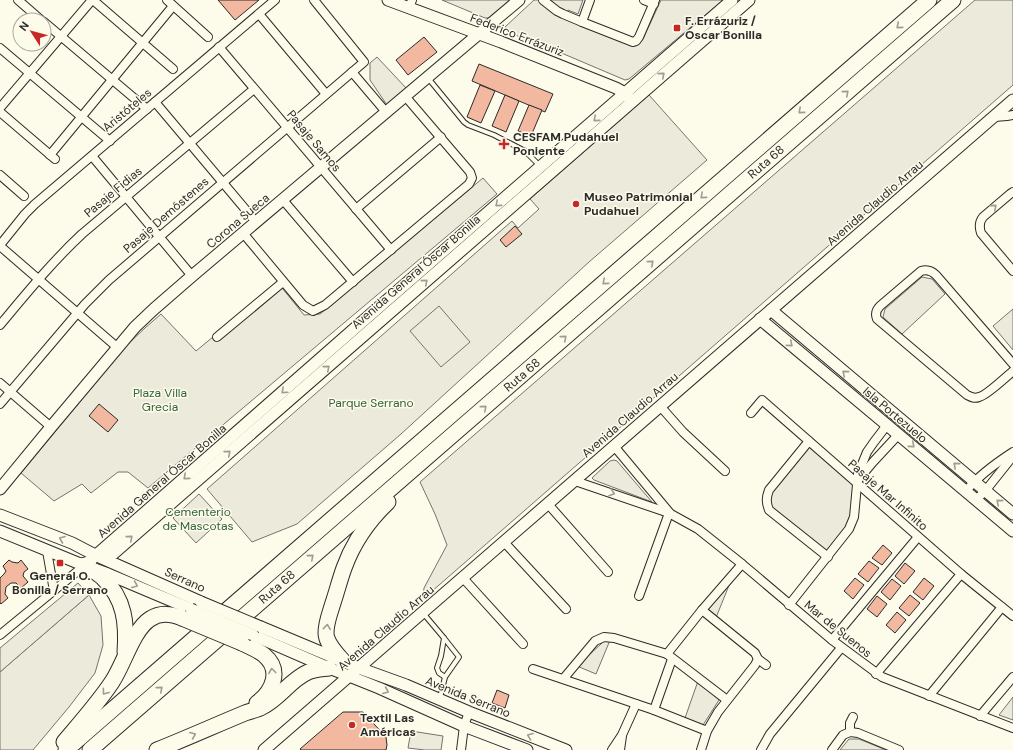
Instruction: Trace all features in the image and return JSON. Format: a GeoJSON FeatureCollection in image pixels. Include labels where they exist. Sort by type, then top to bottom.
{"type":"FeatureCollection","features":[{"type":"Feature","properties":{"kind":"highway","name":"Ruta 68"},"geometry":{"type":"LineString","coordinates":[[66,750],[929,0]]}},
{"type":"Feature","properties":{"kind":"highway","name":"Ruta 68"},"geometry":{"type":"LineString","coordinates":[[90,750],[953,0]]}},
{"type":"Feature","properties":{"kind":"highway"},"geometry":{"type":"LineString","coordinates":[[343,661],[330,645],[326,633],[327,624],[340,577],[358,538],[386,503],[418,475],[465,424]]}},
{"type":"Feature","properties":{"kind":"highway"},"geometry":{"type":"LineString","coordinates":[[85,565],[102,577],[118,598],[126,625],[124,659]]}},
{"type":"Feature","properties":{"kind":"highway"},"geometry":{"type":"LineString","coordinates":[[57,750],[83,720],[111,683],[139,630],[150,619],[164,614],[187,614],[248,639],[257,650],[269,660],[274,671],[272,687],[260,702],[246,713]]}},
{"type":"Feature","properties":{"kind":"highway"},"geometry":{"type":"LineString","coordinates":[[157,750],[261,708],[272,701],[292,682],[305,674],[316,670],[329,668]]}},
{"type":"Feature","properties":{"kind":"street"},"geometry":{"type":"LineString","coordinates":[[18,0],[32,12]]}},
{"type":"Feature","properties":{"kind":"street"},"geometry":{"type":"LineString","coordinates":[[0,108],[92,0],[173,69]]}},
{"type":"Feature","properties":{"kind":"street","name":"Aristóteles"},"geometry":{"type":"LineString","coordinates":[[0,246],[35,204],[275,0]]}},
{"type":"Feature","properties":{"kind":"street","name":"Pasaje Demóstenes"},"geometry":{"type":"LineString","coordinates":[[0,404],[77,313],[108,280],[364,62],[314,0]]}},
{"type":"Feature","properties":{"kind":"street","name":"Federico Errázuriz"},"geometry":{"type":"LineString","coordinates":[[388,0],[411,4],[479,34],[616,88],[629,97]]}},
{"type":"Feature","properties":{"kind":"street","name":"Corona Sueca"},"geometry":{"type":"LineString","coordinates":[[0,489],[143,319],[519,0]]}},
{"type":"Feature","properties":{"kind":"street"},"geometry":{"type":"LineString","coordinates":[[543,0],[557,11],[633,42],[638,39],[654,2],[644,0]]}},
{"type":"Feature","properties":{"kind":"street"},"geometry":{"type":"LineString","coordinates":[[582,22],[590,0]]}},
{"type":"Feature","properties":{"kind":"street","name":"Avenida General Óscar Bonilla"},"geometry":{"type":"LineString","coordinates":[[97,556],[114,553],[629,97],[732,0]]}},
{"type":"Feature","properties":{"kind":"street","name":"Avenida General Óscar Bonilla"},"geometry":{"type":"LineString","coordinates":[[0,635],[97,556],[106,546],[541,167],[749,0]]}},
{"type":"Feature","properties":{"kind":"street"},"geometry":{"type":"LineString","coordinates":[[0,112],[53,157],[82,117],[142,43],[170,3],[208,37]]}},
{"type":"Feature","properties":{"kind":"street"},"geometry":{"type":"LineString","coordinates":[[259,14],[326,94]]}},
{"type":"Feature","properties":{"kind":"street"},"geometry":{"type":"LineString","coordinates":[[52,29],[147,109]]}},
{"type":"Feature","properties":{"kind":"street"},"geometry":{"type":"LineString","coordinates":[[0,48],[110,141]]}},
{"type":"Feature","properties":{"kind":"street","name":"Pasaje Samos"},"geometry":{"type":"LineString","coordinates":[[219,48],[391,250]]}},
{"type":"Feature","properties":{"kind":"street"},"geometry":{"type":"LineString","coordinates":[[352,72],[386,112]]}},
{"type":"Feature","properties":{"kind":"street","name":"Pasaje Fidias"},"geometry":{"type":"LineString","coordinates":[[0,325],[66,249],[82,234],[254,89]]}},
{"type":"Feature","properties":{"kind":"street"},"geometry":{"type":"LineString","coordinates":[[243,233],[303,305],[313,311],[325,305],[391,250],[469,184],[472,178],[470,172],[405,96]]}},
{"type":"Feature","properties":{"kind":"street","name":"Avenida Claudio Arrau"},"geometry":{"type":"LineString","coordinates":[[264,750],[1013,100]]}},
{"type":"Feature","properties":{"kind":"street"},"geometry":{"type":"LineString","coordinates":[[155,102],[256,222]]}},
{"type":"Feature","properties":{"kind":"street"},"geometry":{"type":"LineString","coordinates":[[994,117],[1013,115]]}},
{"type":"Feature","properties":{"kind":"street"},"geometry":{"type":"LineString","coordinates":[[356,209],[441,137]]}},
{"type":"Feature","properties":{"kind":"street"},"geometry":{"type":"LineString","coordinates":[[92,156],[192,276]]}},
{"type":"Feature","properties":{"kind":"street"},"geometry":{"type":"LineString","coordinates":[[0,175],[24,196]]}},
{"type":"Feature","properties":{"kind":"street"},"geometry":{"type":"LineString","coordinates":[[1013,192],[983,217],[979,225],[979,229],[1013,271]]}},
{"type":"Feature","properties":{"kind":"street"},"geometry":{"type":"LineString","coordinates":[[283,200],[353,282]]}},
{"type":"Feature","properties":{"kind":"street"},"geometry":{"type":"LineString","coordinates":[[0,246],[118,348]]}},
{"type":"Feature","properties":{"kind":"street"},"geometry":{"type":"LineString","coordinates":[[1013,364],[931,271],[924,270],[921,272],[880,306],[876,312],[877,319],[967,395],[975,398],[983,396],[1013,371]]}},
{"type":"Feature","properties":{"kind":"street"},"geometry":{"type":"LineString","coordinates":[[217,338],[283,282]]}},
{"type":"Feature","properties":{"kind":"street","name":"Isla Portezuelo"},"geometry":{"type":"LineString","coordinates":[[771,310],[1013,514]]}},
{"type":"Feature","properties":{"kind":"street","name":"Isla Portezuelo"},"geometry":{"type":"LineString","coordinates":[[760,320],[899,434],[1013,531]]}},
{"type":"Feature","properties":{"kind":"street"},"geometry":{"type":"LineString","coordinates":[[0,383],[51,427]]}},
{"type":"Feature","properties":{"kind":"street","name":"Pasaje Mar Infinito"},"geometry":{"type":"LineString","coordinates":[[751,413],[762,400],[918,537],[1013,616]]}},
{"type":"Feature","properties":{"kind":"street"},"geometry":{"type":"LineString","coordinates":[[660,406],[683,432],[725,471]]}},
{"type":"Feature","properties":{"kind":"street"},"geometry":{"type":"LineString","coordinates":[[789,605],[849,529],[854,517],[858,474],[868,452],[887,425]]}},
{"type":"Feature","properties":{"kind":"street"},"geometry":{"type":"LineString","coordinates":[[857,482],[899,434]]}},
{"type":"Feature","properties":{"kind":"street"},"geometry":{"type":"LineString","coordinates":[[809,442],[769,490],[766,504],[769,510],[828,557]]}},
{"type":"Feature","properties":{"kind":"street","name":"Mar de Suenos"},"geometry":{"type":"LineString","coordinates":[[614,446],[669,513]]}},
{"type":"Feature","properties":{"kind":"street"},"geometry":{"type":"LineString","coordinates":[[966,491],[974,481],[997,462],[1013,452]]}},
{"type":"Feature","properties":{"kind":"street"},"geometry":{"type":"LineString","coordinates":[[976,500],[986,490],[1013,456]]}},
{"type":"Feature","properties":{"kind":"street","name":"Mar de Suenos"},"geometry":{"type":"LineString","coordinates":[[575,481],[669,513],[698,529],[742,564],[841,648],[876,674],[1013,728]]}},
{"type":"Feature","properties":{"kind":"street"},"geometry":{"type":"LineString","coordinates":[[548,504],[608,572]]}},
{"type":"Feature","properties":{"kind":"street"},"geometry":{"type":"LineString","coordinates":[[639,596],[669,513]]}},
{"type":"Feature","properties":{"kind":"street","name":"Serrano"},"geometry":{"type":"LineString","coordinates":[[0,515],[72,543],[97,556],[201,602],[359,668]]}},
{"type":"Feature","properties":{"kind":"street","name":"Serrano"},"geometry":{"type":"LineString","coordinates":[[0,531],[108,574],[187,614]]}},
{"type":"Feature","properties":{"kind":"street"},"geometry":{"type":"LineString","coordinates":[[832,640],[918,537]]}},
{"type":"Feature","properties":{"kind":"street"},"geometry":{"type":"LineString","coordinates":[[504,542],[566,609]]}},
{"type":"Feature","properties":{"kind":"street"},"geometry":{"type":"LineString","coordinates":[[47,551],[54,591]]}},
{"type":"Feature","properties":{"kind":"street"},"geometry":{"type":"LineString","coordinates":[[654,710],[669,656],[702,610],[742,564]]}},
{"type":"Feature","properties":{"kind":"street"},"geometry":{"type":"LineString","coordinates":[[876,674],[961,574]]}},
{"type":"Feature","properties":{"kind":"street"},"geometry":{"type":"LineString","coordinates":[[463,578],[523,644]]}},
{"type":"Feature","properties":{"kind":"street"},"geometry":{"type":"LineString","coordinates":[[929,696],[1002,607]]}},
{"type":"Feature","properties":{"kind":"street"},"geometry":{"type":"LineString","coordinates":[[702,610],[755,653],[758,659],[766,664]]}},
{"type":"Feature","properties":{"kind":"street"},"geometry":{"type":"LineString","coordinates":[[564,678],[595,641],[604,637],[614,638],[669,656],[727,700]]}},
{"type":"Feature","properties":{"kind":"street"},"geometry":{"type":"LineString","coordinates":[[248,639],[329,668],[393,694],[464,726],[527,750]]}},
{"type":"Feature","properties":{"kind":"street"},"geometry":{"type":"LineString","coordinates":[[761,750],[770,734],[841,648]]}},
{"type":"Feature","properties":{"kind":"street"},"geometry":{"type":"LineString","coordinates":[[701,750],[707,731],[718,712],[755,665],[758,659]]}},
{"type":"Feature","properties":{"kind":"street","name":"Avenida Serrano"},"geometry":{"type":"LineString","coordinates":[[359,668],[406,685],[469,712],[566,750]]}},
{"type":"Feature","properties":{"kind":"street"},"geometry":{"type":"LineString","coordinates":[[533,668],[654,710],[707,731]]}},
{"type":"Feature","properties":{"kind":"street"},"geometry":{"type":"LineString","coordinates":[[980,716],[1013,677]]}},
{"type":"Feature","properties":{"kind":"street"},"geometry":{"type":"LineString","coordinates":[[612,750],[622,735],[636,704]]}},
{"type":"Feature","properties":{"kind":"street"},"geometry":{"type":"LineString","coordinates":[[461,750],[464,726],[469,712]]}},
{"type":"Feature","properties":{"kind":"street"},"geometry":{"type":"LineString","coordinates":[[850,732],[850,723],[853,717]]}},
{"type":"Feature","properties":{"kind":"street"},"geometry":{"type":"LineString","coordinates":[[832,750],[843,735],[850,732],[858,733],[899,750]]}},
{"type":"Feature","properties":{"kind":"street"},"geometry":{"type":"LineString","coordinates":[[620,750],[622,735]]}},
{"type":"Feature","properties":{"kind":"lane"},"geometry":{"type":"LineString","coordinates":[[427,77],[464,122],[525,151],[541,167]]}},
{"type":"Feature","properties":{"kind":"lane"},"geometry":{"type":"LineString","coordinates":[[423,613],[459,656],[445,677],[440,700]]}},
{"type":"Feature","properties":{"kind":"lane"},"geometry":{"type":"LineString","coordinates":[[444,638],[437,668],[438,672],[445,677]]}},
{"type":"Feature","properties":{"kind":"green space"},"geometry":{"type":"Polygon","coordinates":[[[442,0],[510,0],[490,18],[485,18],[442,0]]]}},
{"type":"Feature","properties":{"kind":"green space"},"geometry":{"type":"Polygon","coordinates":[[[534,0],[583,0],[578,14],[568,10],[564,18],[636,46],[643,39],[661,0],[722,1],[629,79],[625,80],[552,49],[519,37],[505,27],[534,0]]]}},
{"type":"Feature","properties":{"kind":"green space"},"geometry":{"type":"Polygon","coordinates":[[[975,0],[1013,0],[1013,85],[423,599],[424,588],[447,545],[420,482],[975,0]]]}},
{"type":"Feature","properties":{"kind":"green space"},"geometry":{"type":"Polygon","coordinates":[[[377,57],[407,89],[387,105],[370,80],[370,63],[377,57]]]}},
{"type":"Feature","properties":{"kind":"green space","name":"Parque Serrano"},"geometry":{"type":"Polygon","coordinates":[[[649,95],[707,160],[589,262],[401,434],[297,524],[252,542],[207,489],[512,221],[518,228],[539,209],[530,199],[649,95]]]}},
{"type":"Feature","properties":{"kind":"green space","name":"Plaza Villa Grecia"},"geometry":{"type":"Polygon","coordinates":[[[483,178],[497,194],[148,488],[128,472],[118,472],[91,493],[82,484],[54,501],[21,473],[127,345],[161,314],[196,351],[278,283],[304,315],[320,314],[483,178]]]}},
{"type":"Feature","properties":{"kind":"green space"},"geometry":{"type":"Polygon","coordinates":[[[922,277],[932,279],[945,294],[902,334],[883,317],[885,309],[922,277]]]}},
{"type":"Feature","properties":{"kind":"green space"},"geometry":{"type":"Polygon","coordinates":[[[1013,309],[1013,350],[993,326],[1013,309]]]}},
{"type":"Feature","properties":{"kind":"green space"},"geometry":{"type":"Polygon","coordinates":[[[809,441],[857,482],[854,517],[828,557],[769,510],[767,497],[809,441]]]}},
{"type":"Feature","properties":{"kind":"green space"},"geometry":{"type":"Polygon","coordinates":[[[610,461],[617,461],[652,502],[592,478],[610,461]]]}},
{"type":"Feature","properties":{"kind":"green space","name":"Cementerio de Mascotas"},"geometry":{"type":"Polygon","coordinates":[[[199,494],[222,519],[196,543],[173,518],[199,494]]]}},
{"type":"Feature","properties":{"kind":"green space"},"geometry":{"type":"Polygon","coordinates":[[[734,573],[715,620],[702,610],[734,573]]]}},
{"type":"Feature","properties":{"kind":"green space"},"geometry":{"type":"Polygon","coordinates":[[[89,595],[101,616],[103,645],[95,673],[33,750],[0,750],[0,672],[89,595]]]}},
{"type":"Feature","properties":{"kind":"green space"},"geometry":{"type":"Polygon","coordinates":[[[613,633],[596,674],[577,666],[613,633]]]}},
{"type":"Feature","properties":{"kind":"green space"},"geometry":{"type":"Polygon","coordinates":[[[698,681],[719,700],[703,725],[685,718],[698,681]]]}},
{"type":"Feature","properties":{"kind":"green space"},"geometry":{"type":"Polygon","coordinates":[[[1013,697],[1013,720],[999,715],[1013,697]]]}},
{"type":"Feature","properties":{"kind":"green space"},"geometry":{"type":"Polygon","coordinates":[[[411,731],[443,736],[441,750],[408,748],[411,731]]]}},
{"type":"Feature","properties":{"kind":"green space"},"geometry":{"type":"Polygon","coordinates":[[[849,739],[859,739],[886,750],[840,750],[849,739]]]}},
{"type":"Feature","properties":{"kind":"shaded area"},"geometry":{"type":"Polygon","coordinates":[[[439,306],[470,342],[441,367],[410,331],[439,306]]]}},
{"type":"Feature","properties":{"kind":"shaded area"},"geometry":{"type":"Polygon","coordinates":[[[78,583],[89,595],[0,672],[0,648],[78,583]]]}},
{"type":"Feature","properties":{"kind":"building"},"geometry":{"type":"Polygon","coordinates":[[[218,0],[259,0],[235,20],[218,0]]]}},
{"type":"Feature","properties":{"kind":"building"},"geometry":{"type":"Polygon","coordinates":[[[424,37],[437,52],[408,75],[396,60],[424,37]]]}},
{"type":"Feature","properties":{"kind":"building"},"geometry":{"type":"Polygon","coordinates":[[[479,64],[553,94],[545,112],[472,81],[479,64]]]}},
{"type":"Feature","properties":{"kind":"building"},"geometry":{"type":"Polygon","coordinates":[[[480,85],[495,91],[481,123],[467,117],[480,85]]]}},
{"type":"Feature","properties":{"kind":"building"},"geometry":{"type":"Polygon","coordinates":[[[505,95],[519,101],[506,132],[492,126],[505,95]]]}},
{"type":"Feature","properties":{"kind":"building"},"geometry":{"type":"Polygon","coordinates":[[[529,105],[542,110],[531,136],[518,131],[529,105]]]}},
{"type":"Feature","properties":{"kind":"building"},"geometry":{"type":"Polygon","coordinates":[[[515,226],[522,234],[506,247],[500,240],[515,226]]]}},
{"type":"Feature","properties":{"kind":"building"},"geometry":{"type":"Polygon","coordinates":[[[99,404],[118,420],[108,432],[89,416],[99,404]]]}},
{"type":"Feature","properties":{"kind":"building"},"geometry":{"type":"Polygon","coordinates":[[[883,545],[892,553],[882,565],[872,558],[883,545]]]}},
{"type":"Feature","properties":{"kind":"building"},"geometry":{"type":"Polygon","coordinates":[[[9,560],[18,563],[21,560],[28,569],[24,572],[23,576],[28,582],[21,588],[16,583],[11,583],[6,587],[5,594],[8,598],[1,604],[0,578],[6,571],[3,566],[9,560]]]}},
{"type":"Feature","properties":{"kind":"building"},"geometry":{"type":"Polygon","coordinates":[[[869,561],[879,568],[868,582],[858,574],[869,561]]]}},
{"type":"Feature","properties":{"kind":"building"},"geometry":{"type":"Polygon","coordinates":[[[905,563],[915,571],[904,584],[895,576],[905,563]]]}},
{"type":"Feature","properties":{"kind":"building"},"geometry":{"type":"Polygon","coordinates":[[[855,578],[864,585],[853,599],[844,591],[855,578]]]}},
{"type":"Feature","properties":{"kind":"building"},"geometry":{"type":"Polygon","coordinates":[[[924,578],[934,586],[923,600],[913,592],[924,578]]]}},
{"type":"Feature","properties":{"kind":"building"},"geometry":{"type":"Polygon","coordinates":[[[892,579],[901,586],[890,600],[881,592],[892,579]]]}},
{"type":"Feature","properties":{"kind":"building"},"geometry":{"type":"Polygon","coordinates":[[[910,595],[920,603],[909,616],[899,608],[910,595]]]}},
{"type":"Feature","properties":{"kind":"building"},"geometry":{"type":"Polygon","coordinates":[[[877,596],[887,604],[877,617],[867,609],[877,596]]]}},
{"type":"Feature","properties":{"kind":"building"},"geometry":{"type":"Polygon","coordinates":[[[897,612],[906,620],[895,633],[886,625],[897,612]]]}},
{"type":"Feature","properties":{"kind":"building"},"geometry":{"type":"Polygon","coordinates":[[[497,690],[509,695],[505,708],[492,703],[497,690]]]}},
{"type":"Feature","properties":{"kind":"building","name":"Textil Las Américas"},"geometry":{"type":"Polygon","coordinates":[[[343,712],[363,712],[386,737],[386,750],[300,749],[343,712]]]}},
{"type":"Feature","properties":{"kind":"place","name":"F. Errázuriz / Oscar Bonilla"},"geometry":{"type":"Point","coordinates":[677,28]}},
{"type":"Feature","properties":{"kind":"place","name":"CESFAM Pudahuel Poniente"},"geometry":{"type":"Point","coordinates":[504,144]}},
{"type":"Feature","properties":{"kind":"place","name":"Museo Patrimonial Pudahuel"},"geometry":{"type":"Point","coordinates":[576,204]}},
{"type":"Feature","properties":{"kind":"place","name":"General O. Bonilla / Serrano"},"geometry":{"type":"Point","coordinates":[60,563]}},
{"type":"Feature","properties":{"kind":"place","name":"Textil Las Américas"},"geometry":{"type":"Point","coordinates":[352,725]}}]}
